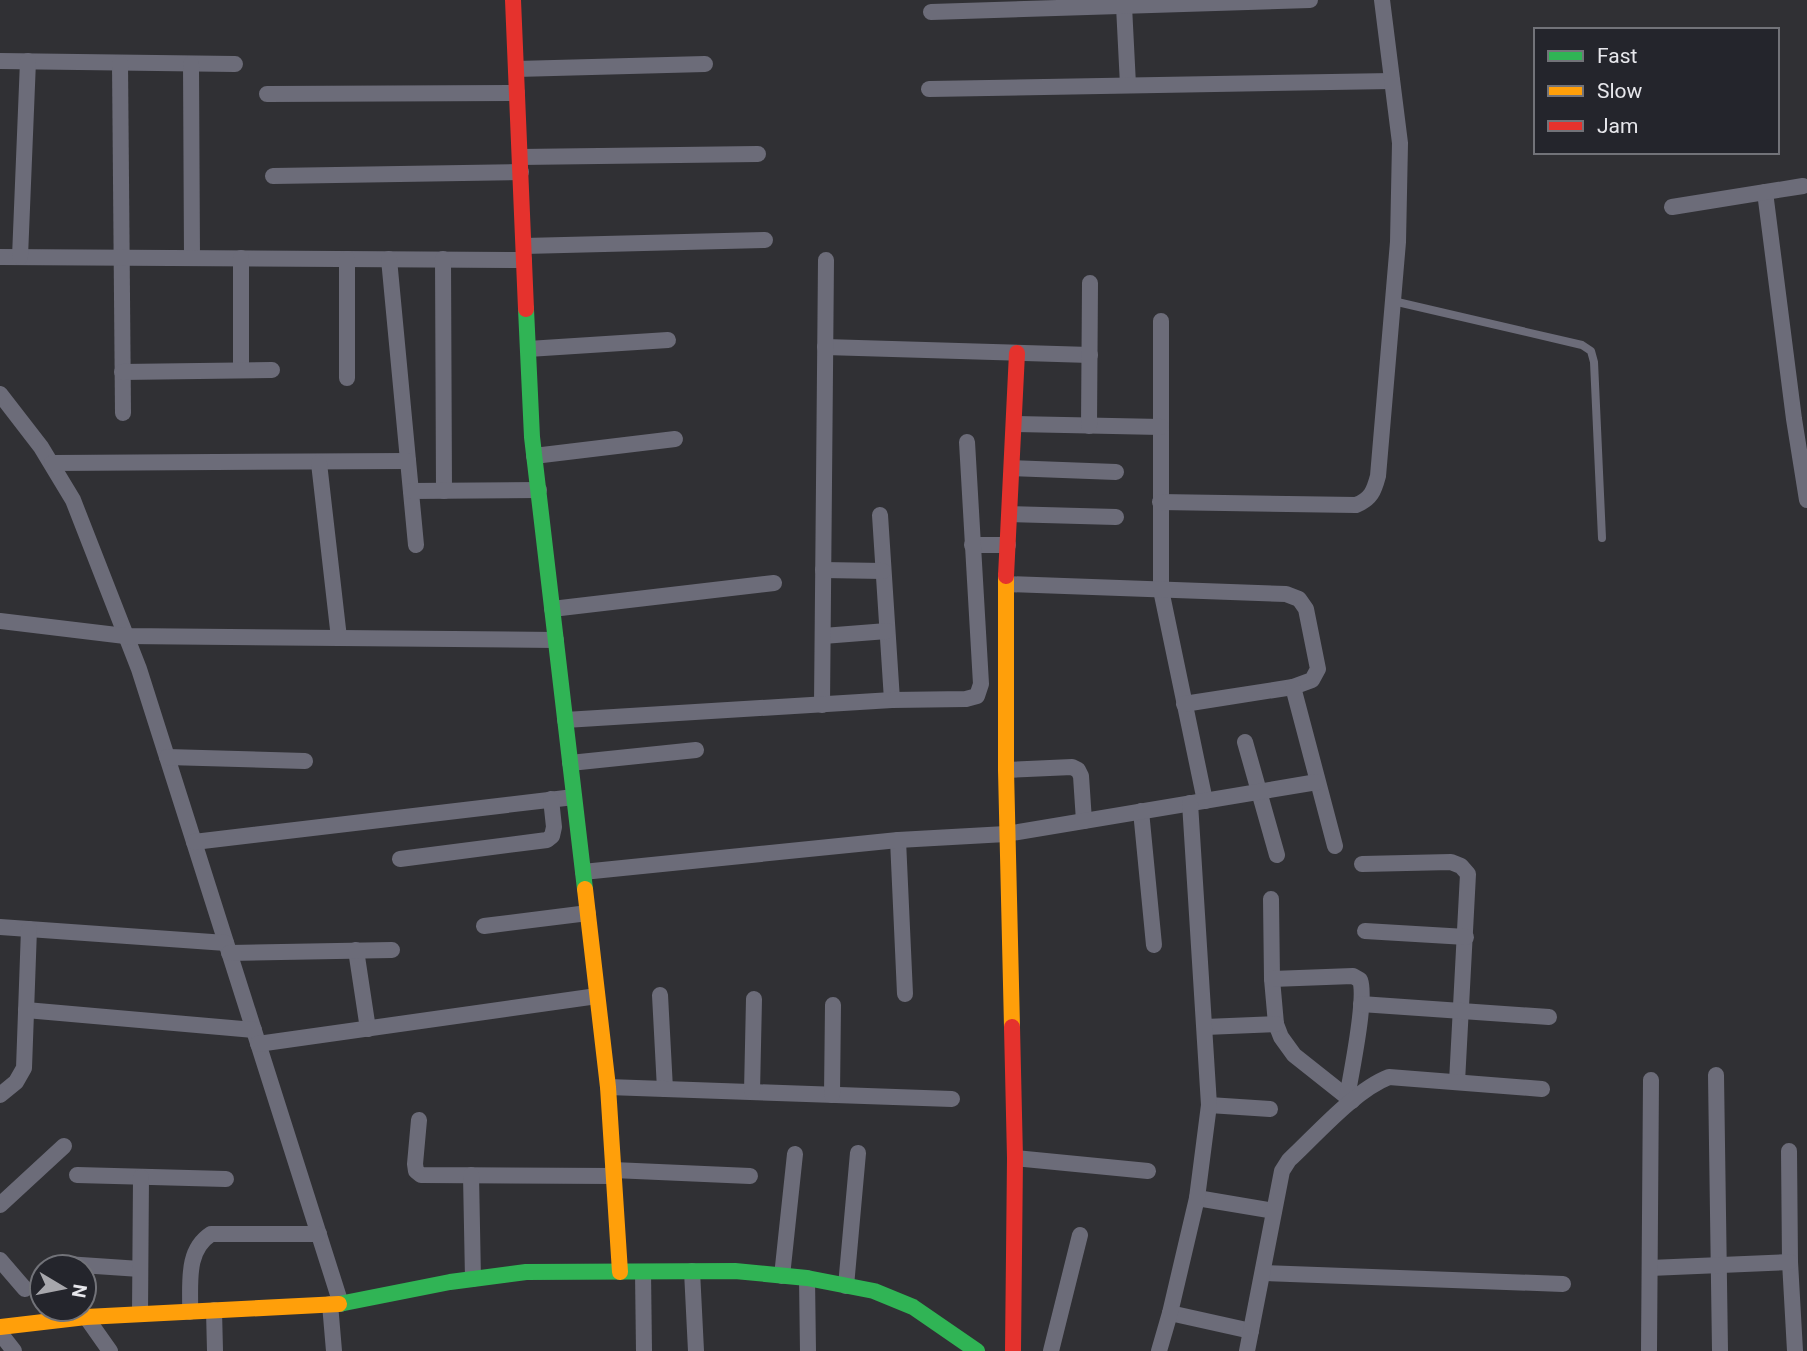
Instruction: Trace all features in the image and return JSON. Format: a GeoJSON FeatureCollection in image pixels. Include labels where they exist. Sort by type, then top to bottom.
{"type":"FeatureCollection","features":[{"type":"Feature","properties":{"kind":"street"},"geometry":{"type":"LineString","coordinates":[[513,0],[534,456],[608,1087],[620,1272]]}},
{"type":"Feature","properties":{"kind":"street"},"geometry":{"type":"LineString","coordinates":[[931,12],[1310,0]]}},
{"type":"Feature","properties":{"kind":"street"},"geometry":{"type":"LineString","coordinates":[[1160,502],[1356,505],[1367,500],[1373,493],[1378,476],[1398,242],[1400,143],[1382,0]]}},
{"type":"Feature","properties":{"kind":"street"},"geometry":{"type":"LineString","coordinates":[[1124,6],[1128,85]]}},
{"type":"Feature","properties":{"kind":"street"},"geometry":{"type":"LineString","coordinates":[[0,61],[235,64]]}},
{"type":"Feature","properties":{"kind":"street"},"geometry":{"type":"LineString","coordinates":[[20,257],[28,61]]}},
{"type":"Feature","properties":{"kind":"street"},"geometry":{"type":"LineString","coordinates":[[120,63],[122,413]]}},
{"type":"Feature","properties":{"kind":"street"},"geometry":{"type":"LineString","coordinates":[[191,64],[192,258]]}},
{"type":"Feature","properties":{"kind":"street"},"geometry":{"type":"LineString","coordinates":[[516,69],[705,64]]}},
{"type":"Feature","properties":{"kind":"street"},"geometry":{"type":"LineString","coordinates":[[929,89],[1392,81]]}},
{"type":"Feature","properties":{"kind":"street"},"geometry":{"type":"LineString","coordinates":[[267,94],[517,93]]}},
{"type":"Feature","properties":{"kind":"street"},"geometry":{"type":"LineString","coordinates":[[273,176],[758,154]]}},
{"type":"Feature","properties":{"kind":"street"},"geometry":{"type":"LineString","coordinates":[[1672,207],[1803,186]]}},
{"type":"Feature","properties":{"kind":"street"},"geometry":{"type":"LineString","coordinates":[[1765,192],[1807,500]]}},
{"type":"Feature","properties":{"kind":"street"},"geometry":{"type":"LineString","coordinates":[[0,257],[443,259],[765,240]]}},
{"type":"Feature","properties":{"kind":"street"},"geometry":{"type":"LineString","coordinates":[[241,258],[241,370]]}},
{"type":"Feature","properties":{"kind":"street"},"geometry":{"type":"LineString","coordinates":[[347,259],[347,378]]}},
{"type":"Feature","properties":{"kind":"street"},"geometry":{"type":"LineString","coordinates":[[389,259],[416,545]]}},
{"type":"Feature","properties":{"kind":"street"},"geometry":{"type":"LineString","coordinates":[[443,259],[444,491]]}},
{"type":"Feature","properties":{"kind":"street"},"geometry":{"type":"LineString","coordinates":[[822,705],[826,260]]}},
{"type":"Feature","properties":{"kind":"street"},"geometry":{"type":"LineString","coordinates":[[1089,426],[1090,283]]}},
{"type":"Feature","properties":{"kind":"street"},"geometry":{"type":"LineString","coordinates":[[1159,1351],[1171,1313],[1196,1198],[1209,1105],[1198,802],[1184,704],[1161,590],[1161,321]]}},
{"type":"Feature","properties":{"kind":"street"},"geometry":{"type":"LineString","coordinates":[[528,349],[668,340]]}},
{"type":"Feature","properties":{"kind":"street"},"geometry":{"type":"LineString","coordinates":[[825,347],[1090,355]]}},
{"type":"Feature","properties":{"kind":"street"},"geometry":{"type":"LineString","coordinates":[[1013,1351],[1015,1158],[1006,834],[1006,584],[1017,353]]}},
{"type":"Feature","properties":{"kind":"street"},"geometry":{"type":"LineString","coordinates":[[122,372],[272,370]]}},
{"type":"Feature","properties":{"kind":"street"},"geometry":{"type":"LineString","coordinates":[[0,394],[52,463],[73,500],[139,668],[319,1234],[335,1304],[334,1351]]}},
{"type":"Feature","properties":{"kind":"street"},"geometry":{"type":"LineString","coordinates":[[1014,424],[1161,428]]}},
{"type":"Feature","properties":{"kind":"street"},"geometry":{"type":"LineString","coordinates":[[534,456],[675,439]]}},
{"type":"Feature","properties":{"kind":"street"},"geometry":{"type":"LineString","coordinates":[[565,720],[966,699],[978,695],[981,684],[967,442]]}},
{"type":"Feature","properties":{"kind":"street"},"geometry":{"type":"LineString","coordinates":[[52,463],[408,461]]}},
{"type":"Feature","properties":{"kind":"street"},"geometry":{"type":"LineString","coordinates":[[319,463],[339,638]]}},
{"type":"Feature","properties":{"kind":"street"},"geometry":{"type":"LineString","coordinates":[[1012,468],[1116,472]]}},
{"type":"Feature","properties":{"kind":"street"},"geometry":{"type":"LineString","coordinates":[[411,491],[538,490]]}},
{"type":"Feature","properties":{"kind":"street"},"geometry":{"type":"LineString","coordinates":[[1010,514],[1116,517]]}},
{"type":"Feature","properties":{"kind":"street"},"geometry":{"type":"LineString","coordinates":[[880,515],[892,701]]}},
{"type":"Feature","properties":{"kind":"street"},"geometry":{"type":"LineString","coordinates":[[972,545],[1008,545]]}},
{"type":"Feature","properties":{"kind":"street"},"geometry":{"type":"LineString","coordinates":[[823,570],[883,571]]}},
{"type":"Feature","properties":{"kind":"street"},"geometry":{"type":"LineString","coordinates":[[552,609],[774,583]]}},
{"type":"Feature","properties":{"kind":"street"},"geometry":{"type":"LineString","coordinates":[[1006,584],[1286,594],[1299,598],[1306,609],[1318,669],[1312,680],[1293,687],[1184,704]]}},
{"type":"Feature","properties":{"kind":"street"},"geometry":{"type":"LineString","coordinates":[[0,621],[125,636],[556,640]]}},
{"type":"Feature","properties":{"kind":"street"},"geometry":{"type":"LineString","coordinates":[[823,636],[887,631]]}},
{"type":"Feature","properties":{"kind":"street"},"geometry":{"type":"LineString","coordinates":[[1293,687],[1335,846]]}},
{"type":"Feature","properties":{"kind":"street"},"geometry":{"type":"LineString","coordinates":[[1245,742],[1277,855]]}},
{"type":"Feature","properties":{"kind":"street"},"geometry":{"type":"LineString","coordinates":[[570,763],[696,750]]}},
{"type":"Feature","properties":{"kind":"street"},"geometry":{"type":"LineString","coordinates":[[167,758],[305,761]]}},
{"type":"Feature","properties":{"kind":"street"},"geometry":{"type":"LineString","coordinates":[[1006,770],[1072,767],[1078,770],[1081,776],[1084,821]]}},
{"type":"Feature","properties":{"kind":"street"},"geometry":{"type":"LineString","coordinates":[[583,872],[898,840],[1006,834],[1317,782]]}},
{"type":"Feature","properties":{"kind":"street"},"geometry":{"type":"LineString","coordinates":[[194,842],[574,797]]}},
{"type":"Feature","properties":{"kind":"street"},"geometry":{"type":"LineString","coordinates":[[400,859],[547,841],[552,836],[554,827],[551,799]]}},
{"type":"Feature","properties":{"kind":"street"},"geometry":{"type":"LineString","coordinates":[[1141,811],[1154,945]]}},
{"type":"Feature","properties":{"kind":"street"},"geometry":{"type":"LineString","coordinates":[[898,840],[905,994]]}},
{"type":"Feature","properties":{"kind":"street"},"geometry":{"type":"LineString","coordinates":[[1362,864],[1451,862],[1461,866],[1468,874],[1457,1082]]}},
{"type":"Feature","properties":{"kind":"street"},"geometry":{"type":"LineString","coordinates":[[1271,899],[1272,979],[1276,1024],[1281,1037],[1294,1055],[1350,1100]]}},
{"type":"Feature","properties":{"kind":"street"},"geometry":{"type":"LineString","coordinates":[[484,926],[588,913]]}},
{"type":"Feature","properties":{"kind":"street"},"geometry":{"type":"LineString","coordinates":[[0,927],[228,948],[392,950]]}},
{"type":"Feature","properties":{"kind":"street"},"geometry":{"type":"LineString","coordinates":[[0,1095],[16,1082],[24,1068],[29,929]]}},
{"type":"Feature","properties":{"kind":"street"},"geometry":{"type":"LineString","coordinates":[[1365,931],[1466,937]]}},
{"type":"Feature","properties":{"kind":"street"},"geometry":{"type":"LineString","coordinates":[[356,950],[368,1029]]}},
{"type":"Feature","properties":{"kind":"street"},"geometry":{"type":"LineString","coordinates":[[1272,979],[1353,976],[1360,980],[1363,988],[1350,1100]]}},
{"type":"Feature","properties":{"kind":"street"},"geometry":{"type":"LineString","coordinates":[[660,995],[665,1089]]}},
{"type":"Feature","properties":{"kind":"street"},"geometry":{"type":"LineString","coordinates":[[26,1010],[256,1037],[368,1029],[597,996]]}},
{"type":"Feature","properties":{"kind":"street"},"geometry":{"type":"LineString","coordinates":[[752,1092],[754,999]]}},
{"type":"Feature","properties":{"kind":"street"},"geometry":{"type":"LineString","coordinates":[[1361,1004],[1549,1017]]}},
{"type":"Feature","properties":{"kind":"street"},"geometry":{"type":"LineString","coordinates":[[832,1095],[833,1005]]}},
{"type":"Feature","properties":{"kind":"street"},"geometry":{"type":"LineString","coordinates":[[1205,1027],[1276,1024]]}},
{"type":"Feature","properties":{"kind":"street"},"geometry":{"type":"LineString","coordinates":[[1716,1075],[1720,1351]]}},
{"type":"Feature","properties":{"kind":"street"},"geometry":{"type":"LineString","coordinates":[[1247,1351],[1285,1165],[1350,1100],[1375,1082],[1389,1077],[1542,1088]]}},
{"type":"Feature","properties":{"kind":"street"},"geometry":{"type":"LineString","coordinates":[[1650,1351],[1651,1080]]}},
{"type":"Feature","properties":{"kind":"street"},"geometry":{"type":"LineString","coordinates":[[608,1087],[952,1099]]}},
{"type":"Feature","properties":{"kind":"street"},"geometry":{"type":"LineString","coordinates":[[1209,1105],[1270,1109]]}},
{"type":"Feature","properties":{"kind":"street"},"geometry":{"type":"LineString","coordinates":[[419,1120],[416,1171],[421,1175],[613,1173],[750,1176]]}},
{"type":"Feature","properties":{"kind":"street"},"geometry":{"type":"LineString","coordinates":[[0,1205],[64,1146]]}},
{"type":"Feature","properties":{"kind":"street"},"geometry":{"type":"LineString","coordinates":[[1789,1151],[1790,1262],[1795,1351]]}},
{"type":"Feature","properties":{"kind":"street"},"geometry":{"type":"LineString","coordinates":[[846,1286],[858,1153]]}},
{"type":"Feature","properties":{"kind":"street"},"geometry":{"type":"LineString","coordinates":[[782,1276],[795,1154]]}},
{"type":"Feature","properties":{"kind":"street"},"geometry":{"type":"LineString","coordinates":[[1015,1158],[1149,1171]]}},
{"type":"Feature","properties":{"kind":"street"},"geometry":{"type":"LineString","coordinates":[[77,1175],[226,1179]]}},
{"type":"Feature","properties":{"kind":"street"},"geometry":{"type":"LineString","coordinates":[[471,1175],[473,1279]]}},
{"type":"Feature","properties":{"kind":"street"},"geometry":{"type":"LineString","coordinates":[[140,1314],[141,1177]]}},
{"type":"Feature","properties":{"kind":"street"},"geometry":{"type":"LineString","coordinates":[[1196,1198],[1274,1211]]}},
{"type":"Feature","properties":{"kind":"street"},"geometry":{"type":"LineString","coordinates":[[190,1312],[192,1257],[199,1242],[211,1234],[319,1234]]}},
{"type":"Feature","properties":{"kind":"street"},"geometry":{"type":"LineString","coordinates":[[1051,1351],[1080,1235]]}},
{"type":"Feature","properties":{"kind":"street"},"geometry":{"type":"LineString","coordinates":[[0,1260],[25,1289]]}},
{"type":"Feature","properties":{"kind":"street"},"geometry":{"type":"LineString","coordinates":[[1650,1268],[1790,1262]]}},
{"type":"Feature","properties":{"kind":"street"},"geometry":{"type":"LineString","coordinates":[[98,1266],[141,1269]]}},
{"type":"Feature","properties":{"kind":"street"},"geometry":{"type":"LineString","coordinates":[[692,1271],[696,1351]]}},
{"type":"Feature","properties":{"kind":"street"},"geometry":{"type":"LineString","coordinates":[[98,1316],[335,1304],[526,1272],[736,1271],[807,1278],[874,1291],[913,1307],[977,1351]]}},
{"type":"Feature","properties":{"kind":"street"},"geometry":{"type":"LineString","coordinates":[[643,1272],[644,1351]]}},
{"type":"Feature","properties":{"kind":"street"},"geometry":{"type":"LineString","coordinates":[[1263,1273],[1563,1284]]}},
{"type":"Feature","properties":{"kind":"street"},"geometry":{"type":"LineString","coordinates":[[807,1278],[808,1351]]}},
{"type":"Feature","properties":{"kind":"street"},"geometry":{"type":"LineString","coordinates":[[214,1310],[215,1351]]}},
{"type":"Feature","properties":{"kind":"street"},"geometry":{"type":"LineString","coordinates":[[1171,1313],[1251,1331]]}},
{"type":"Feature","properties":{"kind":"street"},"geometry":{"type":"LineString","coordinates":[[0,1327],[34,1323]]}},
{"type":"Feature","properties":{"kind":"street"},"geometry":{"type":"LineString","coordinates":[[90,1323],[110,1351]]}},
{"type":"Feature","properties":{"kind":"street"},"geometry":{"type":"LineString","coordinates":[[0,1333],[14,1351]]}},
{"type":"Feature","properties":{"kind":"lane"},"geometry":{"type":"LineString","coordinates":[[1393,300],[1582,345],[1591,351],[1594,362],[1602,538]]}},
{"type":"Feature","properties":{"kind":"traffic: fast"},"geometry":{"type":"LineString","coordinates":[[526,309],[532,437],[585,889]]}},
{"type":"Feature","properties":{"kind":"traffic: fast"},"geometry":{"type":"LineString","coordinates":[[339,1304],[450,1282],[526,1272],[735,1271],[807,1278],[874,1291],[913,1307],[977,1351]]}},
{"type":"Feature","properties":{"kind":"traffic: slow"},"geometry":{"type":"LineString","coordinates":[[1006,576],[1006,770],[1012,1027]]}},
{"type":"Feature","properties":{"kind":"traffic: slow"},"geometry":{"type":"LineString","coordinates":[[585,889],[608,1087],[620,1272]]}},
{"type":"Feature","properties":{"kind":"traffic: slow"},"geometry":{"type":"LineString","coordinates":[[0,1327],[86,1317],[339,1304]]}},
{"type":"Feature","properties":{"kind":"traffic: jam"},"geometry":{"type":"LineString","coordinates":[[513,0],[526,309]]}},
{"type":"Feature","properties":{"kind":"traffic: jam"},"geometry":{"type":"LineString","coordinates":[[1006,576],[1017,353]]}},
{"type":"Feature","properties":{"kind":"traffic: jam"},"geometry":{"type":"LineString","coordinates":[[1012,1027],[1015,1158],[1013,1351]]}}]}
